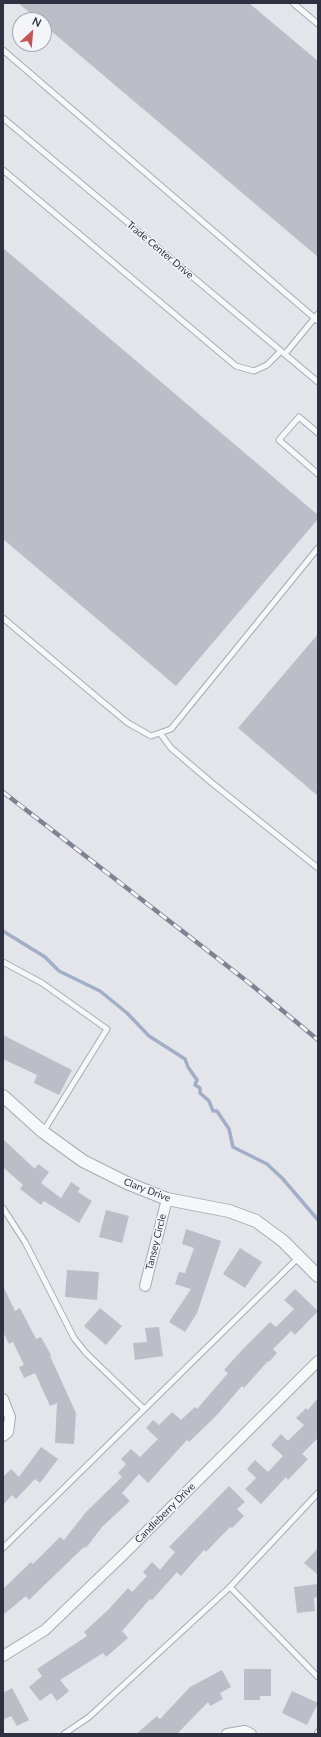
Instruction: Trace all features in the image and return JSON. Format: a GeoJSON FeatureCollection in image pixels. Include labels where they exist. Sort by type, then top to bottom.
{"type":"FeatureCollection","features":[{"type":"Feature","properties":{"kind":"street","name":"Clary Drive"},"geometry":{"type":"LineString","coordinates":[[3,1096],[43,1132],[83,1161],[128,1183],[167,1199],[229,1211],[256,1221],[283,1241],[318,1276]]}},
{"type":"Feature","properties":{"kind":"street","name":"Tansey Circle"},"geometry":{"type":"LineString","coordinates":[[146,1286],[167,1199]]}},
{"type":"Feature","properties":{"kind":"street","name":"Candleberry Drive"},"geometry":{"type":"LineString","coordinates":[[3,1656],[45,1630],[122,1556],[318,1361]]}},
{"type":"Feature","properties":{"kind":"street"},"geometry":{"type":"LineString","coordinates":[[3,1399],[10,1416],[8,1432],[3,1436]]}},
{"type":"Feature","properties":{"kind":"street"},"geometry":{"type":"LineString","coordinates":[[227,1734],[245,1731],[251,1734]]}},
{"type":"Feature","properties":{"kind":"lane"},"geometry":{"type":"LineString","coordinates":[[293,3],[318,24]]}},
{"type":"Feature","properties":{"kind":"lane"},"geometry":{"type":"LineString","coordinates":[[3,50],[317,318],[283,353],[267,365],[254,371],[236,366],[3,170]]}},
{"type":"Feature","properties":{"kind":"lane","name":"Trade Center Drive"},"geometry":{"type":"LineString","coordinates":[[3,118],[318,382]]}},
{"type":"Feature","properties":{"kind":"lane"},"geometry":{"type":"LineString","coordinates":[[318,433],[299,417],[279,440],[318,474]]}},
{"type":"Feature","properties":{"kind":"lane"},"geometry":{"type":"LineString","coordinates":[[3,618],[128,723],[152,736],[170,730],[318,548]]}},
{"type":"Feature","properties":{"kind":"lane"},"geometry":{"type":"LineString","coordinates":[[160,733],[171,748],[318,868]]}},
{"type":"Feature","properties":{"kind":"lane"},"geometry":{"type":"LineString","coordinates":[[3,962],[42,983],[107,1029],[43,1132]]}},
{"type":"Feature","properties":{"kind":"lane"},"geometry":{"type":"LineString","coordinates":[[3,1208],[25,1242],[74,1338],[86,1353],[144,1409]]}},
{"type":"Feature","properties":{"kind":"lane"},"geometry":{"type":"LineString","coordinates":[[3,1548],[299,1257]]}},
{"type":"Feature","properties":{"kind":"lane"},"geometry":{"type":"LineString","coordinates":[[64,1734],[89,1717],[230,1587],[318,1493]]}},
{"type":"Feature","properties":{"kind":"lane"},"geometry":{"type":"LineString","coordinates":[[230,1587],[318,1677]]}},
{"type":"Feature","properties":{"kind":"building"},"geometry":{"type":"Polygon","coordinates":[[[18,3],[249,3],[318,61],[318,257],[52,32],[52,12],[29,12],[18,3]]]}},
{"type":"Feature","properties":{"kind":"building"},"geometry":{"type":"Polygon","coordinates":[[[3,248],[318,515],[318,519],[176,686],[3,539],[3,248]]]}},
{"type":"Feature","properties":{"kind":"building"},"geometry":{"type":"Polygon","coordinates":[[[318,634],[318,796],[238,728],[318,634]]]}},
{"type":"Feature","properties":{"kind":"building"},"geometry":{"type":"Polygon","coordinates":[[[3,1035],[72,1070],[59,1095],[34,1083],[37,1075],[3,1059],[3,1035]]]}},
{"type":"Feature","properties":{"kind":"building"},"geometry":{"type":"Polygon","coordinates":[[[3,1139],[35,1169],[38,1164],[49,1172],[41,1183],[61,1198],[71,1182],[80,1188],[78,1192],[92,1201],[79,1223],[44,1201],[41,1205],[20,1189],[23,1185],[3,1167],[3,1139]]]}},
{"type":"Feature","properties":{"kind":"building"},"geometry":{"type":"Polygon","coordinates":[[[106,1210],[129,1216],[122,1243],[99,1237],[106,1210]]]}},
{"type":"Feature","properties":{"kind":"building"},"geometry":{"type":"Polygon","coordinates":[[[186,1229],[221,1241],[197,1313],[185,1332],[169,1322],[191,1289],[175,1284],[179,1272],[185,1273],[194,1248],[182,1244],[186,1229]]]}},
{"type":"Feature","properties":{"kind":"building"},"geometry":{"type":"Polygon","coordinates":[[[240,1248],[262,1262],[245,1288],[223,1274],[240,1248]]]}},
{"type":"Feature","properties":{"kind":"building"},"geometry":{"type":"Polygon","coordinates":[[[67,1270],[99,1272],[97,1300],[65,1297],[67,1270]]]}},
{"type":"Feature","properties":{"kind":"building"},"geometry":{"type":"Polygon","coordinates":[[[3,1286],[15,1311],[20,1308],[36,1339],[41,1337],[51,1355],[50,1356],[76,1413],[74,1444],[55,1443],[57,1403],[50,1406],[35,1373],[24,1378],[19,1367],[24,1365],[13,1342],[9,1344],[3,1332],[3,1286]]]}},
{"type":"Feature","properties":{"kind":"building"},"geometry":{"type":"Polygon","coordinates":[[[295,1289],[318,1311],[295,1335],[291,1331],[273,1349],[277,1353],[269,1362],[268,1361],[244,1388],[242,1386],[215,1417],[189,1442],[187,1440],[148,1483],[139,1474],[122,1493],[130,1501],[102,1527],[86,1548],[84,1547],[29,1600],[26,1596],[3,1615],[3,1589],[31,1562],[33,1564],[60,1537],[64,1540],[86,1512],[122,1477],[118,1473],[126,1464],[121,1459],[131,1449],[140,1457],[158,1439],[146,1428],[153,1420],[159,1425],[172,1412],[181,1420],[195,1407],[197,1409],[228,1373],[224,1370],[243,1349],[270,1322],[276,1327],[294,1309],[284,1300],[295,1289]]]}},
{"type":"Feature","properties":{"kind":"building"},"geometry":{"type":"Polygon","coordinates":[[[100,1308],[122,1326],[106,1345],[84,1326],[100,1308]]]}},
{"type":"Feature","properties":{"kind":"building"},"geometry":{"type":"Polygon","coordinates":[[[159,1327],[163,1356],[135,1360],[133,1343],[147,1342],[145,1328],[159,1327]]]}},
{"type":"Feature","properties":{"kind":"building"},"geometry":{"type":"Polygon","coordinates":[[[318,1398],[318,1438],[302,1454],[308,1459],[288,1480],[286,1477],[261,1504],[245,1489],[256,1478],[247,1469],[255,1460],[268,1472],[283,1456],[271,1445],[281,1434],[288,1441],[304,1425],[296,1418],[306,1408],[308,1410],[318,1398]]]}},
{"type":"Feature","properties":{"kind":"building"},"geometry":{"type":"Polygon","coordinates":[[[41,1447],[58,1459],[40,1483],[35,1479],[16,1499],[12,1495],[3,1505],[3,1477],[11,1469],[19,1477],[41,1447]]]}},
{"type":"Feature","properties":{"kind":"building"},"geometry":{"type":"Polygon","coordinates":[[[229,1486],[245,1502],[237,1509],[244,1516],[232,1528],[230,1527],[206,1552],[204,1550],[181,1576],[177,1572],[152,1600],[150,1599],[122,1631],[128,1638],[106,1657],[103,1653],[60,1680],[69,1691],[57,1701],[51,1693],[40,1701],[29,1687],[42,1676],[37,1669],[87,1636],[84,1632],[108,1610],[128,1588],[132,1592],[147,1576],[143,1572],[152,1562],[160,1570],[175,1552],[169,1547],[229,1486]]]}},
{"type":"Feature","properties":{"kind":"building"},"geometry":{"type":"Polygon","coordinates":[[[318,1548],[318,1575],[304,1563],[318,1548]]]}},
{"type":"Feature","properties":{"kind":"building"},"geometry":{"type":"Polygon","coordinates":[[[318,1584],[318,1597],[314,1598],[315,1611],[297,1613],[294,1587],[318,1584]]]}},
{"type":"Feature","properties":{"kind":"building"},"geometry":{"type":"Polygon","coordinates":[[[244,1669],[271,1669],[271,1696],[260,1696],[260,1700],[244,1700],[244,1669]]]}},
{"type":"Feature","properties":{"kind":"building"},"geometry":{"type":"Polygon","coordinates":[[[222,1670],[231,1687],[220,1693],[223,1699],[210,1706],[208,1702],[177,1734],[136,1734],[157,1716],[160,1719],[190,1687],[222,1670]]]}},
{"type":"Feature","properties":{"kind":"building"},"geometry":{"type":"Polygon","coordinates":[[[12,1688],[29,1720],[17,1726],[11,1716],[3,1720],[3,1693],[12,1688]]]}},
{"type":"Feature","properties":{"kind":"building"},"geometry":{"type":"Polygon","coordinates":[[[292,1691],[318,1703],[307,1725],[282,1713],[292,1691]]]}},
{"type":"Feature","properties":{"kind":"waterway"},"geometry":{"type":"LineString","coordinates":[[3,931],[45,957],[59,971],[100,991],[127,1013],[149,1036],[185,1059],[188,1067],[197,1080],[195,1085],[200,1088],[200,1093],[209,1101],[213,1111],[217,1111],[229,1129],[233,1147],[267,1164],[282,1178],[318,1220]]}},
{"type":"Feature","properties":{"kind":"railway"},"geometry":{"type":"LineString","coordinates":[[3,792],[248,982],[318,1040]]}}]}
